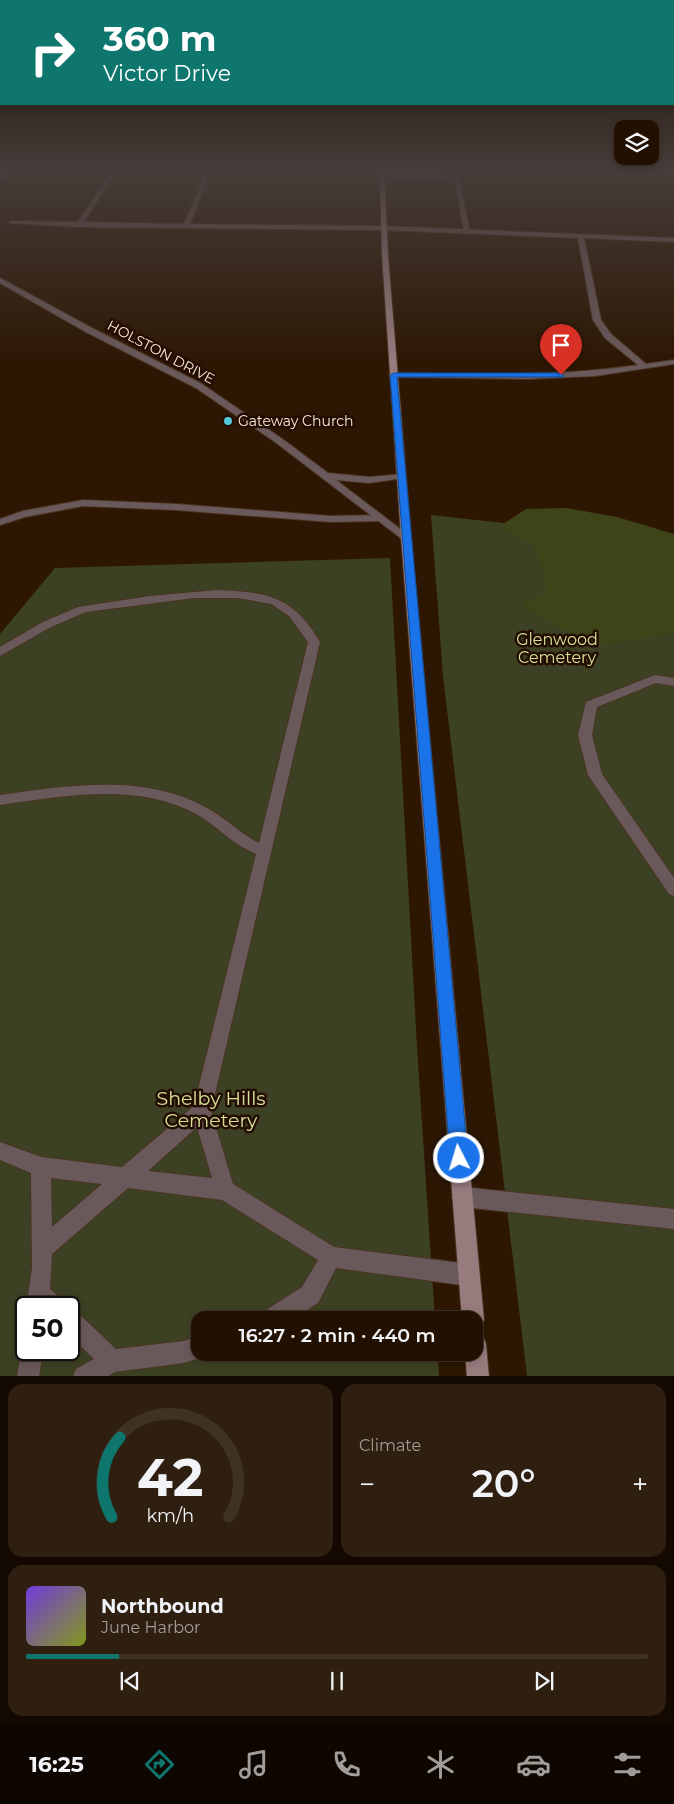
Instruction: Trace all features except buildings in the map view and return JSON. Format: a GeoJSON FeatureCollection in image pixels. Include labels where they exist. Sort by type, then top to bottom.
{"type":"FeatureCollection","features":[{"type":"Feature","properties":{"kind":"main road"},"geometry":{"type":"LineString","coordinates":[[384,235],[406,537],[472,1311]]}},
{"type":"Feature","properties":{"kind":"main road"},"geometry":{"type":"LineString","coordinates":[[477,1361],[478,1376]]}},
{"type":"Feature","properties":{"kind":"street"},"geometry":{"type":"LineString","coordinates":[[528,235],[674,240]]}},
{"type":"Feature","properties":{"kind":"street"},"geometry":{"type":"LineString","coordinates":[[581,238],[597,320],[608,336],[643,365]]}},
{"type":"Feature","properties":{"kind":"street","name":"HOLSTON DRIVE"},"geometry":{"type":"LineString","coordinates":[[0,280],[87,328],[200,386],[327,476],[406,537]]}},
{"type":"Feature","properties":{"kind":"street"},"geometry":{"type":"LineString","coordinates":[[394,375],[538,377],[595,374],[643,365],[674,362]]}},
{"type":"Feature","properties":{"kind":"street","name":"HOLSTON DRIVE"},"geometry":{"type":"LineString","coordinates":[[327,476],[369,480],[401,476]]}},
{"type":"Feature","properties":{"kind":"street"},"geometry":{"type":"LineString","coordinates":[[0,522],[22,514],[84,503],[176,506],[331,519],[381,518]]}},
{"type":"Feature","properties":{"kind":"street"},"geometry":{"type":"LineString","coordinates":[[0,652],[26,635],[79,611],[147,598],[195,594],[240,596],[276,602],[302,620],[314,642],[202,1111],[225,1190]]}},
{"type":"Feature","properties":{"kind":"street"},"geometry":{"type":"LineString","coordinates":[[674,682],[655,679],[591,705],[585,735],[595,775],[674,890]]}},
{"type":"Feature","properties":{"kind":"street"},"geometry":{"type":"LineString","coordinates":[[0,800],[40,794],[104,790],[159,794],[200,810],[240,840],[264,851]]}},
{"type":"Feature","properties":{"kind":"street"},"geometry":{"type":"LineString","coordinates":[[42,1249],[123,1177],[202,1111]]}},
{"type":"Feature","properties":{"kind":"street"},"geometry":{"type":"LineString","coordinates":[[0,1151],[41,1168],[225,1190],[331,1257],[469,1276]]}},
{"type":"Feature","properties":{"kind":"street"},"geometry":{"type":"LineString","coordinates":[[38,1296],[42,1249],[41,1168]]}},
{"type":"Feature","properties":{"kind":"street"},"geometry":{"type":"LineString","coordinates":[[462,1197],[674,1219]]}},
{"type":"Feature","properties":{"kind":"street"},"geometry":{"type":"LineString","coordinates":[[285,1311],[310,1295],[331,1257]]}},
{"type":"Feature","properties":{"kind":"street"},"geometry":{"type":"LineString","coordinates":[[80,1330],[112,1361]]}},
{"type":"Feature","properties":{"kind":"street"},"geometry":{"type":"LineString","coordinates":[[84,1376],[112,1361],[191,1350]]}},
{"type":"Feature","properties":{"kind":"street"},"geometry":{"type":"LineString","coordinates":[[28,1376],[30,1361]]}},
{"type":"Feature","properties":{"kind":"green space"},"geometry":{"type":"Polygon","coordinates":[[[566,508],[617,517],[674,534],[674,632],[606,645],[569,633],[522,605],[547,591],[542,566],[534,546],[500,526],[526,509],[566,508]]]}},
{"type":"Feature","properties":{"kind":"green space","name":"Glenwood Cemetery"},"geometry":{"type":"Polygon","coordinates":[[[431,515],[674,542],[674,1376],[527,1376],[443,676],[431,515]]]}},
{"type":"Feature","properties":{"kind":"green space","name":"Shelby Hills Cemetery"},"geometry":{"type":"Polygon","coordinates":[[[390,558],[417,1047],[434,1311],[191,1311],[191,1361],[438,1361],[439,1376],[0,1376],[0,634],[55,568],[390,558]]]}},
{"type":"Feature","properties":{"kind":"place","name":"Gateway Church"},"geometry":{"type":"Point","coordinates":[228,421]}},
{"type":"Feature","properties":{"kind":"route"},"geometry":{"type":"LineString","coordinates":[[459,1158],[394,375],[528,377],[561,375]]}}]}
